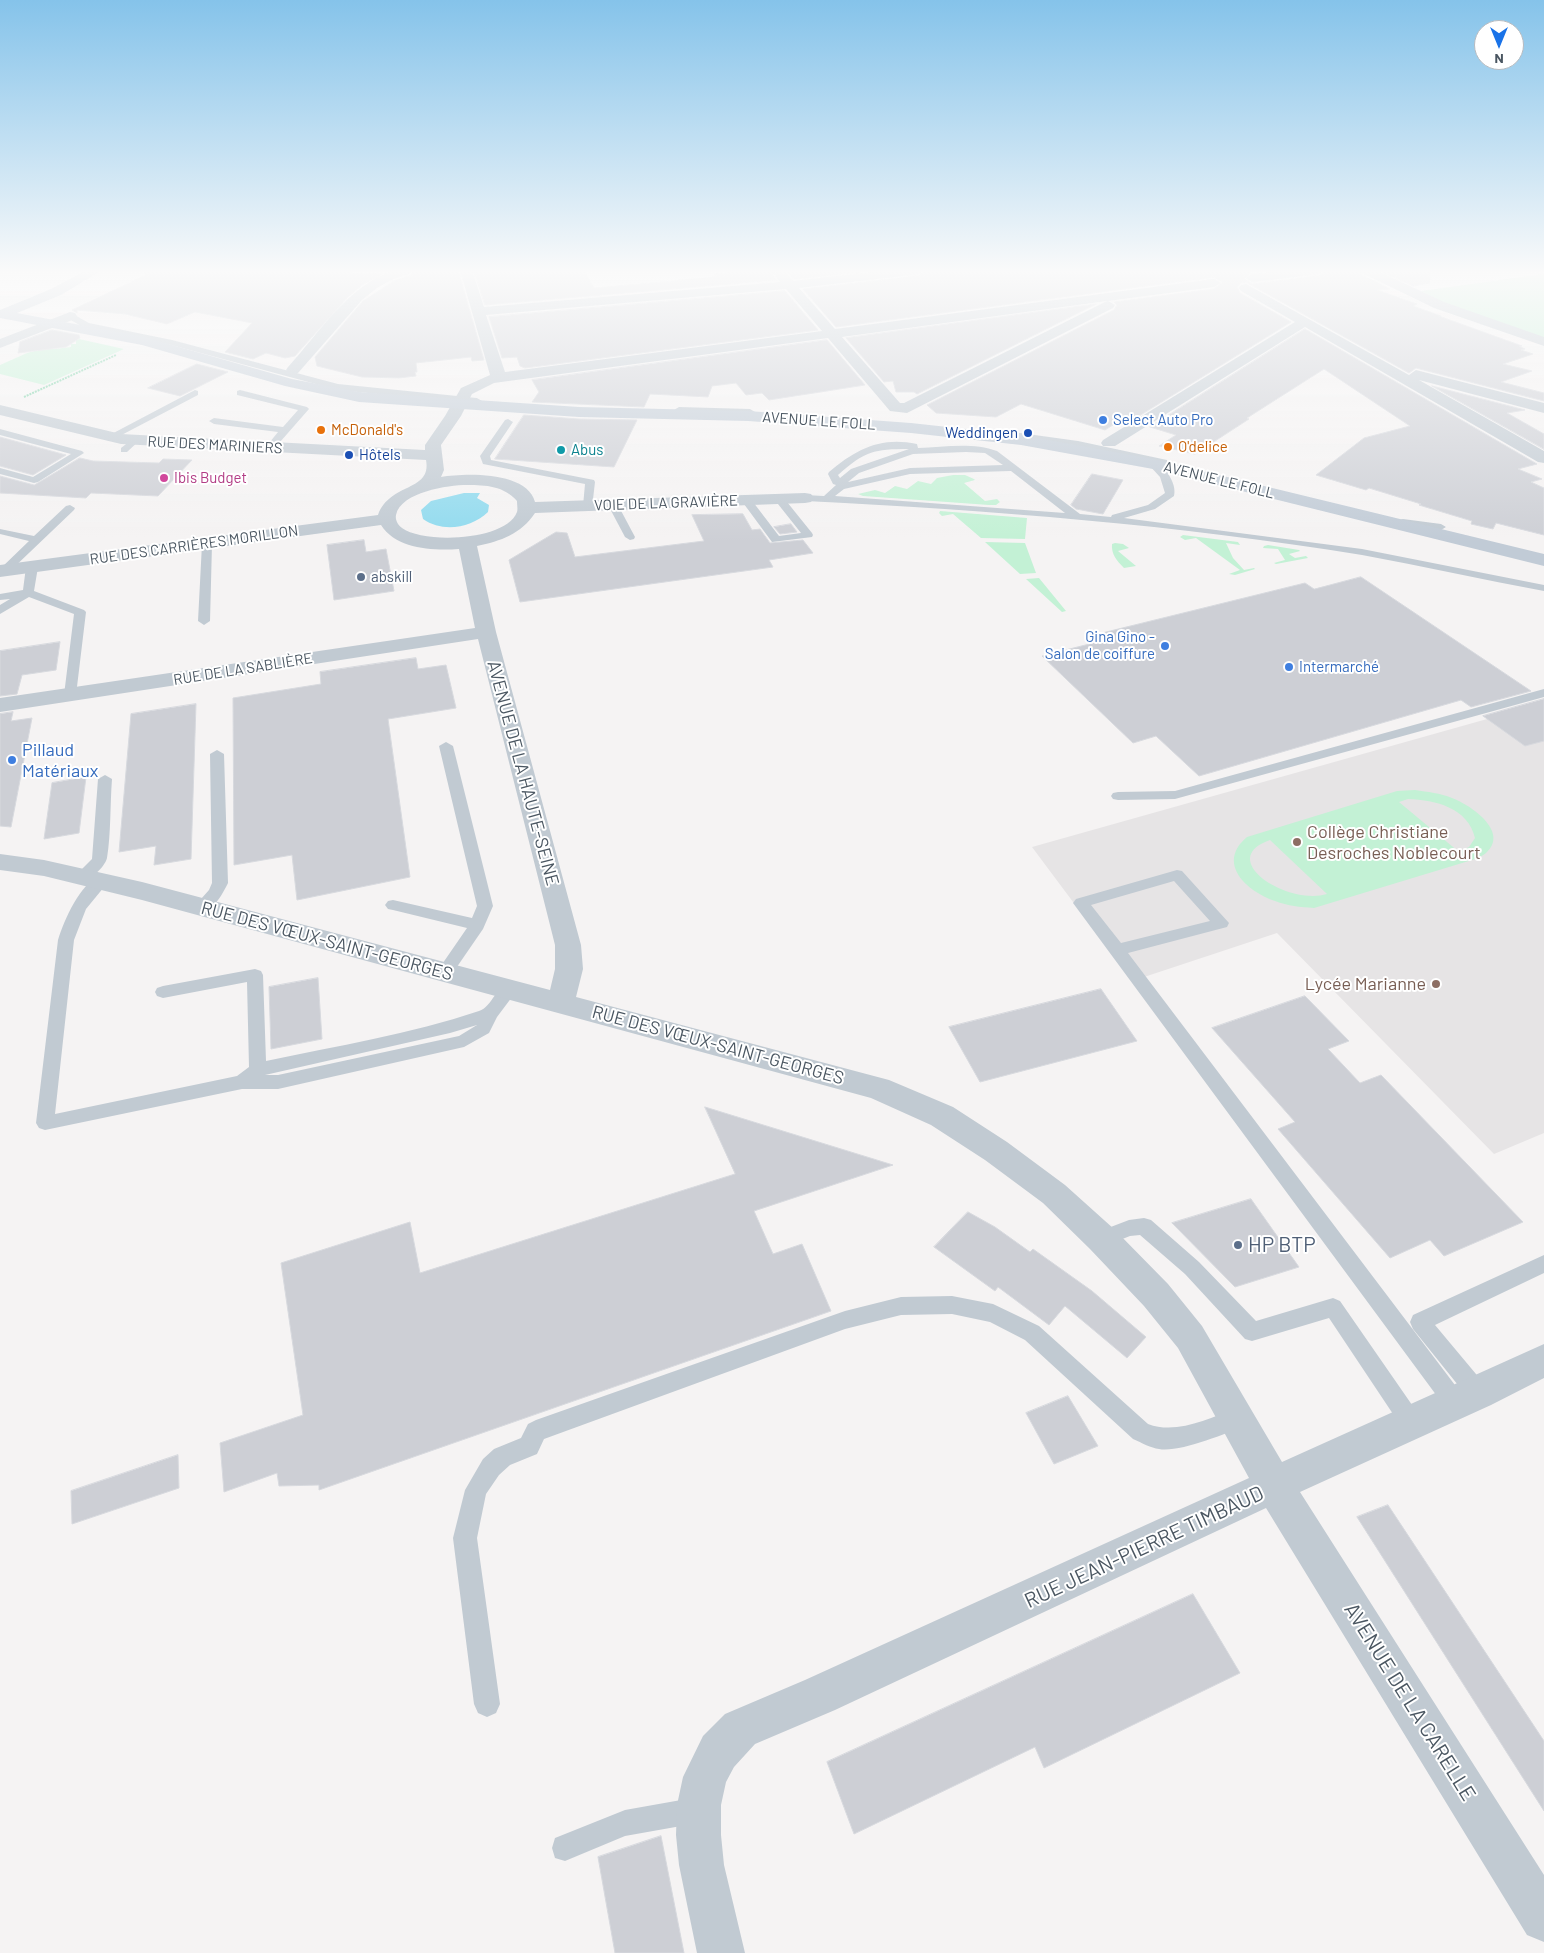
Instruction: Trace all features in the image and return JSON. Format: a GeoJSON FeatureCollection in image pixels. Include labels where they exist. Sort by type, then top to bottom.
{"type":"FeatureCollection","features":[{"type":"Feature","properties":{"kind":"main road","name":"AVENUE LE FOLL"},"geometry":{"type":"LineString","coordinates":[[216,361],[290,382],[336,393],[378,400],[461,399]]}},
{"type":"Feature","properties":{"kind":"main road","name":"AVENUE LE FOLL"},"geometry":{"type":"LineString","coordinates":[[261,361],[343,384],[579,412],[721,414],[911,428],[1021,440],[1153,464],[1544,560]]}},
{"type":"Feature","properties":{"kind":"main road","name":"AVENUE LE FOLL"},"geometry":{"type":"LineString","coordinates":[[485,401],[726,406],[862,415],[1027,430],[1109,444],[1544,551]]}},
{"type":"Feature","properties":{"kind":"street"},"geometry":{"type":"LineString","coordinates":[[293,370],[301,361]]}},
{"type":"Feature","properties":{"kind":"street"},"geometry":{"type":"LineString","coordinates":[[493,361],[497,374],[502,377]]}},
{"type":"Feature","properties":{"kind":"street"},"geometry":{"type":"LineString","coordinates":[[425,486],[435,474],[436,465],[433,445],[469,388],[486,380],[502,377],[623,361]]}},
{"type":"Feature","properties":{"kind":"street"},"geometry":{"type":"LineString","coordinates":[[855,361],[896,408],[907,408],[998,361]]}},
{"type":"Feature","properties":{"kind":"street"},"geometry":{"type":"LineString","coordinates":[[1109,444],[1241,361]]}},
{"type":"Feature","properties":{"kind":"street"},"geometry":{"type":"LineString","coordinates":[[1375,361],[1544,458]]}},
{"type":"Feature","properties":{"kind":"street"},"geometry":{"type":"LineString","coordinates":[[1388,368],[1544,408]]}},
{"type":"Feature","properties":{"kind":"street"},"geometry":{"type":"LineString","coordinates":[[452,446],[502,381],[502,377]]}},
{"type":"Feature","properties":{"kind":"street","name":"RUE DES MARINIERS"},"geometry":{"type":"LineString","coordinates":[[0,410],[110,438],[129,445],[270,448],[434,455]]}},
{"type":"Feature","properties":{"kind":"street"},"geometry":{"type":"LineString","coordinates":[[455,466],[470,480]]}},
{"type":"Feature","properties":{"kind":"street"},"geometry":{"type":"LineString","coordinates":[[470,480],[498,483],[512,488],[522,495],[527,508],[520,520],[506,531],[484,539],[441,544],[417,541],[399,534],[393,529],[387,519],[389,509],[397,500],[409,492],[447,481],[470,480]]}},
{"type":"Feature","properties":{"kind":"street","name":"VOIE DE LA GRAVIÈRE"},"geometry":{"type":"LineString","coordinates":[[527,508],[805,498]]}},
{"type":"Feature","properties":{"kind":"street","name":"RUE DES CARRIÈRES MORILLON"},"geometry":{"type":"LineString","coordinates":[[2,571],[387,519]]}},
{"type":"Feature","properties":{"kind":"street","name":"AVENUE DE LA HAUTE-SEINE"},"geometry":{"type":"LineString","coordinates":[[467,542],[486,632],[568,944],[569,969],[560,1004]]}},
{"type":"Feature","properties":{"kind":"street","name":"RUE DE LA SABLIÈRE"},"geometry":{"type":"LineString","coordinates":[[0,705],[486,632]]}},
{"type":"Feature","properties":{"kind":"street","name":"RUE DES VŒUX-SAINT-GEORGES"},"geometry":{"type":"LineString","coordinates":[[0,862],[44,868],[92,879],[878,1088],[942,1116],[996,1150],[1054,1194],[1156,1294],[1190,1338],[1275,1487]]}},
{"type":"Feature","properties":{"kind":"street","name":"RUE JEAN-PIERRE TIMBAUD"},"geometry":{"type":"LineString","coordinates":[[698,1810],[707,1767],[723,1745],[741,1728],[829,1691],[1275,1487],[1411,1422],[1467,1399],[1544,1360]]}},
{"type":"Feature","properties":{"kind":"street","name":"AVENUE DE LA CARELLE"},"geometry":{"type":"LineString","coordinates":[[1275,1487],[1544,1918]]}},
{"type":"Feature","properties":{"kind":"street"},"geometry":{"type":"LineString","coordinates":[[698,1810],[697,1837],[721,1953]]}},
{"type":"Feature","properties":{"kind":"lane","name":"AVENUE LE FOLL"},"geometry":{"type":"LineString","coordinates":[[240,361],[338,387],[383,393],[461,399]]}},
{"type":"Feature","properties":{"kind":"lane"},"geometry":{"type":"LineString","coordinates":[[110,438],[195,393]]}},
{"type":"Feature","properties":{"kind":"lane"},"geometry":{"type":"LineString","coordinates":[[240,393],[304,409],[270,448]]}},
{"type":"Feature","properties":{"kind":"lane","name":"AVENUE LE FOLL"},"geometry":{"type":"LineString","coordinates":[[485,401],[606,409],[759,412],[937,426],[1024,436],[1133,455],[1407,523],[1441,527]]}},
{"type":"Feature","properties":{"kind":"lane"},"geometry":{"type":"LineString","coordinates":[[214,420],[258,428],[286,430]]}},
{"type":"Feature","properties":{"kind":"lane"},"geometry":{"type":"LineString","coordinates":[[508,422],[485,456],[487,462],[590,482],[588,506]]}},
{"type":"Feature","properties":{"kind":"lane"},"geometry":{"type":"LineString","coordinates":[[0,432],[79,453],[34,480],[0,471]]}},
{"type":"Feature","properties":{"kind":"lane"},"geometry":{"type":"LineString","coordinates":[[840,487],[833,474],[866,448],[913,446],[986,450],[994,453],[1076,516]]}},
{"type":"Feature","properties":{"kind":"lane"},"geometry":{"type":"LineString","coordinates":[[826,499],[840,487],[845,478],[855,471],[912,451],[966,448]]}},
{"type":"Feature","properties":{"kind":"lane"},"geometry":{"type":"LineString","coordinates":[[1104,520],[1136,513],[1165,499],[1170,494],[1170,489],[1161,472],[1153,464]]}},
{"type":"Feature","properties":{"kind":"lane"},"geometry":{"type":"LineString","coordinates":[[840,487],[910,471],[1013,468]]}},
{"type":"Feature","properties":{"kind":"lane"},"geometry":{"type":"LineString","coordinates":[[805,498],[934,505],[1076,516],[1337,548],[1544,588]]}},
{"type":"Feature","properties":{"kind":"lane"},"geometry":{"type":"LineString","coordinates":[[746,500],[776,540],[808,535],[779,499]]}},
{"type":"Feature","properties":{"kind":"lane"},"geometry":{"type":"LineString","coordinates":[[613,505],[630,537]]}},
{"type":"Feature","properties":{"kind":"lane"},"geometry":{"type":"LineString","coordinates":[[2,571],[70,508]]}},
{"type":"Feature","properties":{"kind":"lane"},"geometry":{"type":"LineString","coordinates":[[2,531],[36,540]]}},
{"type":"Feature","properties":{"kind":"lane"},"geometry":{"type":"LineString","coordinates":[[204,621],[207,544]]}},
{"type":"Feature","properties":{"kind":"lane"},"geometry":{"type":"LineString","coordinates":[[0,610],[28,593],[32,567]]}},
{"type":"Feature","properties":{"kind":"lane"},"geometry":{"type":"LineString","coordinates":[[0,597],[28,593],[80,612],[70,695]]}},
{"type":"Feature","properties":{"kind":"lane"},"geometry":{"type":"LineString","coordinates":[[1118,796],[1175,795],[1544,693]]}},
{"type":"Feature","properties":{"kind":"lane"},"geometry":{"type":"LineString","coordinates":[[444,973],[477,925],[486,906],[446,746]]}},
{"type":"Feature","properties":{"kind":"lane"},"geometry":{"type":"LineString","coordinates":[[201,908],[215,893],[220,883],[217,754]]}},
{"type":"Feature","properties":{"kind":"lane"},"geometry":{"type":"LineString","coordinates":[[105,779],[99,860],[83,899],[72,917],[66,940],[45,1122],[242,1082],[278,1082],[464,1041],[483,1029],[490,1014],[510,989]]}},
{"type":"Feature","properties":{"kind":"lane"},"geometry":{"type":"LineString","coordinates":[[1116,950],[1221,923],[1176,874],[1081,902],[1116,950],[1467,1399]]}},
{"type":"Feature","properties":{"kind":"lane"},"geometry":{"type":"LineString","coordinates":[[393,905],[477,925]]}},
{"type":"Feature","properties":{"kind":"lane"},"geometry":{"type":"LineString","coordinates":[[163,992],[256,974],[258,1070]]}},
{"type":"Feature","properties":{"kind":"lane"},"geometry":{"type":"LineString","coordinates":[[242,1082],[258,1070],[450,1026],[490,1014]]}},
{"type":"Feature","properties":{"kind":"lane"},"geometry":{"type":"LineString","coordinates":[[1102,1239],[1129,1228],[1144,1226],[1192,1268],[1252,1332],[1333,1307],[1411,1422]]}},
{"type":"Feature","properties":{"kind":"lane"},"geometry":{"type":"LineString","coordinates":[[1467,1399],[1420,1322],[1544,1264]]}},
{"type":"Feature","properties":{"kind":"lane"},"geometry":{"type":"LineString","coordinates":[[487,1704],[465,1538],[476,1490],[491,1467],[502,1457],[529,1446],[536,1431],[845,1320],[901,1306],[926,1305],[952,1305],[993,1313],[1032,1333],[1141,1432],[1160,1439],[1175,1439],[1236,1419]]}},
{"type":"Feature","properties":{"kind":"lane"},"geometry":{"type":"LineString","coordinates":[[565,1848],[625,1823],[698,1810]]}},
{"type":"Feature","properties":{"kind":"path"},"geometry":{"type":"LineString","coordinates":[[18,399],[102,361]]}},
{"type":"Feature","properties":{"kind":"shaded area","name":"Collège Christiane Desroches Noblecourt"},"geometry":{"type":"Polygon","coordinates":[[[1544,703],[1544,1133],[1494,1154],[1277,933],[1132,981],[1032,847],[1544,703]]]}},
{"type":"Feature","properties":{"kind":"green space"},"geometry":{"type":"Polygon","coordinates":[[[9,361],[97,361],[44,385],[0,374],[0,365],[9,361]]]}},
{"type":"Feature","properties":{"kind":"green space"},"geometry":{"type":"Polygon","coordinates":[[[965,475],[974,479],[964,483],[985,501],[997,499],[1000,502],[996,505],[989,505],[863,496],[858,494],[875,490],[885,493],[895,486],[907,489],[918,481],[931,484],[937,478],[965,475]]]}},
{"type":"Feature","properties":{"kind":"green space"},"geometry":{"type":"Polygon","coordinates":[[[940,511],[1027,518],[1025,539],[981,538],[953,514],[942,516],[939,513],[940,511]]]}},
{"type":"Feature","properties":{"kind":"green space"},"geometry":{"type":"Polygon","coordinates":[[[1183,535],[1238,542],[1240,545],[1226,543],[1233,558],[1244,570],[1255,569],[1235,575],[1229,574],[1240,570],[1196,538],[1185,540],[1180,537],[1183,535]]]}},
{"type":"Feature","properties":{"kind":"green space"},"geometry":{"type":"Polygon","coordinates":[[[985,542],[1025,543],[1036,573],[1020,574],[985,542]]]}},
{"type":"Feature","properties":{"kind":"green space"},"geometry":{"type":"Polygon","coordinates":[[[1112,544],[1123,544],[1129,548],[1118,551],[1136,566],[1124,568],[1121,565],[1112,551],[1112,544]]]}},
{"type":"Feature","properties":{"kind":"green space"},"geometry":{"type":"Polygon","coordinates":[[[1268,545],[1299,550],[1289,554],[1295,558],[1306,556],[1308,558],[1276,564],[1274,563],[1285,560],[1278,549],[1263,548],[1268,545]]]}},
{"type":"Feature","properties":{"kind":"green space"},"geometry":{"type":"Polygon","coordinates":[[[1039,578],[1066,611],[1062,612],[1026,579],[1039,578]]]}},
{"type":"Feature","properties":{"kind":"green space"},"geometry":{"type":"Polygon","coordinates":[[[1415,790],[1447,796],[1469,807],[1485,820],[1491,828],[1492,845],[1485,854],[1472,860],[1314,908],[1299,907],[1275,901],[1254,890],[1238,875],[1234,857],[1238,847],[1247,837],[1397,791],[1415,790]],[[1408,799],[1399,802],[1459,852],[1469,847],[1475,838],[1466,819],[1440,804],[1408,799]],[[1270,840],[1255,848],[1250,858],[1253,869],[1263,879],[1293,893],[1311,896],[1327,894],[1270,840]]]}},
{"type":"Feature","properties":{"kind":"water"},"geometry":{"type":"Polygon","coordinates":[[[464,493],[480,493],[477,498],[489,505],[488,512],[473,522],[457,527],[439,526],[423,519],[421,510],[431,501],[464,493]]]}},
{"type":"Feature","properties":{"kind":"building"},"geometry":{"type":"Polygon","coordinates":[[[316,361],[433,361],[416,363],[416,376],[399,378],[362,377],[317,366],[316,361]]]}},
{"type":"Feature","properties":{"kind":"building"},"geometry":{"type":"Polygon","coordinates":[[[518,361],[578,361],[525,368],[520,366],[518,361]]]}},
{"type":"Feature","properties":{"kind":"building"},"geometry":{"type":"Polygon","coordinates":[[[671,361],[845,361],[865,385],[769,400],[762,393],[746,395],[736,383],[712,386],[708,397],[650,394],[644,407],[532,402],[539,392],[532,380],[671,361]]]}},
{"type":"Feature","properties":{"kind":"building"},"geometry":{"type":"Polygon","coordinates":[[[866,361],[982,361],[917,394],[914,392],[896,392],[893,381],[884,382],[866,361]]]}},
{"type":"Feature","properties":{"kind":"building"},"geometry":{"type":"Polygon","coordinates":[[[1013,361],[1228,361],[1131,421],[1124,418],[1105,430],[1021,404],[996,417],[936,413],[927,405],[1013,361]]]}},
{"type":"Feature","properties":{"kind":"building"},"geometry":{"type":"Polygon","coordinates":[[[1254,361],[1360,361],[1537,464],[1518,469],[1542,479],[1531,482],[1544,488],[1544,535],[1496,523],[1493,529],[1471,524],[1472,521],[1419,505],[1421,504],[1369,488],[1366,490],[1316,475],[1364,438],[1410,426],[1324,369],[1195,454],[1159,446],[1176,435],[1150,427],[1254,361]]]}},
{"type":"Feature","properties":{"kind":"building"},"geometry":{"type":"Polygon","coordinates":[[[1388,361],[1512,361],[1503,364],[1532,371],[1501,382],[1544,393],[1544,401],[1416,368],[1409,373],[1388,361]]]}},
{"type":"Feature","properties":{"kind":"building"},"geometry":{"type":"Polygon","coordinates":[[[197,364],[228,372],[180,396],[148,388],[197,364]]]}},
{"type":"Feature","properties":{"kind":"building"},"geometry":{"type":"Polygon","coordinates":[[[1432,386],[1525,410],[1507,413],[1544,434],[1544,449],[1432,386]]]}},
{"type":"Feature","properties":{"kind":"building","name":"Abus"},"geometry":{"type":"Polygon","coordinates":[[[524,415],[579,419],[637,420],[614,467],[495,459],[524,415]]]}},
{"type":"Feature","properties":{"kind":"building"},"geometry":{"type":"Polygon","coordinates":[[[0,437],[66,455],[33,475],[0,466],[0,437]]]}},
{"type":"Feature","properties":{"kind":"building"},"geometry":{"type":"Polygon","coordinates":[[[80,458],[93,461],[159,463],[163,459],[192,460],[158,496],[91,493],[86,498],[0,493],[0,476],[34,485],[80,458]]]}},
{"type":"Feature","properties":{"kind":"building"},"geometry":{"type":"Polygon","coordinates":[[[1092,474],[1123,480],[1103,514],[1076,509],[1071,505],[1092,474]]]}},
{"type":"Feature","properties":{"kind":"building"},"geometry":{"type":"Polygon","coordinates":[[[743,514],[752,530],[760,529],[770,543],[803,540],[813,553],[769,560],[773,567],[520,602],[509,560],[556,532],[567,533],[575,557],[704,541],[692,515],[743,514]]]}},
{"type":"Feature","properties":{"kind":"building"},"geometry":{"type":"Polygon","coordinates":[[[791,524],[797,532],[780,534],[774,527],[791,524]]]}},
{"type":"Feature","properties":{"kind":"building","name":"abskill"},"geometry":{"type":"Polygon","coordinates":[[[364,540],[366,552],[386,549],[394,591],[334,600],[327,545],[364,540]]]}},
{"type":"Feature","properties":{"kind":"building","name":"Intermarché"},"geometry":{"type":"Polygon","coordinates":[[[1361,577],[1531,691],[1471,707],[1461,700],[1199,776],[1156,736],[1133,743],[1042,656],[1109,639],[1102,633],[1305,583],[1314,589],[1361,577]]]}},
{"type":"Feature","properties":{"kind":"building"},"geometry":{"type":"Polygon","coordinates":[[[60,642],[56,670],[22,675],[17,694],[0,696],[0,651],[60,642]]]}},
{"type":"Feature","properties":{"kind":"building"},"geometry":{"type":"Polygon","coordinates":[[[416,658],[418,669],[446,665],[456,708],[388,719],[410,877],[297,900],[292,855],[234,865],[233,698],[321,684],[320,672],[416,658]]]}},
{"type":"Feature","properties":{"kind":"building"},"geometry":{"type":"Polygon","coordinates":[[[1544,699],[1544,741],[1525,746],[1483,716],[1544,699]]]}},
{"type":"Feature","properties":{"kind":"building"},"geometry":{"type":"Polygon","coordinates":[[[196,704],[191,859],[154,865],[156,846],[119,852],[131,714],[196,704]]]}},
{"type":"Feature","properties":{"kind":"building","name":"Pillaud Matériaux"},"geometry":{"type":"Polygon","coordinates":[[[13,712],[11,721],[32,718],[11,827],[0,826],[0,714],[13,712]]]}},
{"type":"Feature","properties":{"kind":"building"},"geometry":{"type":"Polygon","coordinates":[[[86,777],[79,833],[44,839],[52,783],[86,777]]]}},
{"type":"Feature","properties":{"kind":"building"},"geometry":{"type":"Polygon","coordinates":[[[318,978],[322,1039],[271,1049],[269,987],[318,978]]]}},
{"type":"Feature","properties":{"kind":"building"},"geometry":{"type":"Polygon","coordinates":[[[1101,989],[1137,1041],[980,1082],[949,1027],[1101,989]]]}},
{"type":"Feature","properties":{"kind":"building"},"geometry":{"type":"Polygon","coordinates":[[[1305,996],[1349,1041],[1328,1049],[1360,1083],[1381,1075],[1523,1222],[1444,1256],[1430,1240],[1390,1258],[1278,1129],[1295,1122],[1212,1028],[1305,996]]]}},
{"type":"Feature","properties":{"kind":"building"},"geometry":{"type":"Polygon","coordinates":[[[705,1107],[893,1165],[754,1211],[773,1254],[802,1244],[831,1311],[319,1490],[319,1485],[279,1486],[277,1473],[224,1492],[220,1443],[303,1415],[281,1263],[410,1222],[420,1273],[735,1174],[705,1107]]]}},
{"type":"Feature","properties":{"kind":"building","name":"HP BTP"},"geometry":{"type":"Polygon","coordinates":[[[1251,1199],[1299,1267],[1235,1287],[1172,1223],[1251,1199]]]}},
{"type":"Feature","properties":{"kind":"building"},"geometry":{"type":"Polygon","coordinates":[[[968,1212],[995,1227],[1030,1252],[1033,1249],[1092,1291],[1146,1337],[1127,1358],[1065,1306],[1049,1325],[998,1287],[995,1291],[934,1247],[968,1212]]]}},
{"type":"Feature","properties":{"kind":"building"},"geometry":{"type":"Polygon","coordinates":[[[1068,1396],[1098,1446],[1054,1464],[1026,1413],[1068,1396]]]}},
{"type":"Feature","properties":{"kind":"building"},"geometry":{"type":"Polygon","coordinates":[[[178,1455],[179,1488],[72,1524],[71,1491],[178,1455]]]}},
{"type":"Feature","properties":{"kind":"building"},"geometry":{"type":"Polygon","coordinates":[[[1388,1505],[1544,1741],[1544,1811],[1357,1517],[1388,1505]]]}},
{"type":"Feature","properties":{"kind":"building"},"geometry":{"type":"Polygon","coordinates":[[[1193,1594],[1240,1673],[1044,1768],[1035,1747],[854,1834],[827,1762],[1193,1594]]]}},
{"type":"Feature","properties":{"kind":"building"},"geometry":{"type":"Polygon","coordinates":[[[661,1836],[684,1953],[615,1953],[598,1857],[661,1836]]]}},
{"type":"Feature","properties":{"kind":"place","name":"Select Auto Pro"},"geometry":{"type":"Point","coordinates":[1103,420]}},
{"type":"Feature","properties":{"kind":"place","name":"McDonald's"},"geometry":{"type":"Point","coordinates":[321,430]}},
{"type":"Feature","properties":{"kind":"place","name":"Weddingen"},"geometry":{"type":"Point","coordinates":[1028,433]}},
{"type":"Feature","properties":{"kind":"place","name":"O'delice"},"geometry":{"type":"Point","coordinates":[1168,447]}},
{"type":"Feature","properties":{"kind":"place","name":"Abus"},"geometry":{"type":"Point","coordinates":[561,450]}},
{"type":"Feature","properties":{"kind":"place","name":"Hôtels"},"geometry":{"type":"Point","coordinates":[349,455]}},
{"type":"Feature","properties":{"kind":"place","name":"Ibis Budget"},"geometry":{"type":"Point","coordinates":[164,478]}},
{"type":"Feature","properties":{"kind":"place","name":"abskill"},"geometry":{"type":"Point","coordinates":[361,577]}},
{"type":"Feature","properties":{"kind":"place","name":"Gina Gino - Salon de coiffure"},"geometry":{"type":"Point","coordinates":[1165,646]}},
{"type":"Feature","properties":{"kind":"place","name":"Intermarché"},"geometry":{"type":"Point","coordinates":[1289,667]}},
{"type":"Feature","properties":{"kind":"place","name":"Pillaud Matériaux"},"geometry":{"type":"Point","coordinates":[12,760]}},
{"type":"Feature","properties":{"kind":"place","name":"Collège Christiane Desroches Noblecourt"},"geometry":{"type":"Point","coordinates":[1297,842]}},
{"type":"Feature","properties":{"kind":"place","name":"Lycée Marianne"},"geometry":{"type":"Point","coordinates":[1436,984]}},
{"type":"Feature","properties":{"kind":"place","name":"HP BTP"},"geometry":{"type":"Point","coordinates":[1238,1245]}}]}
